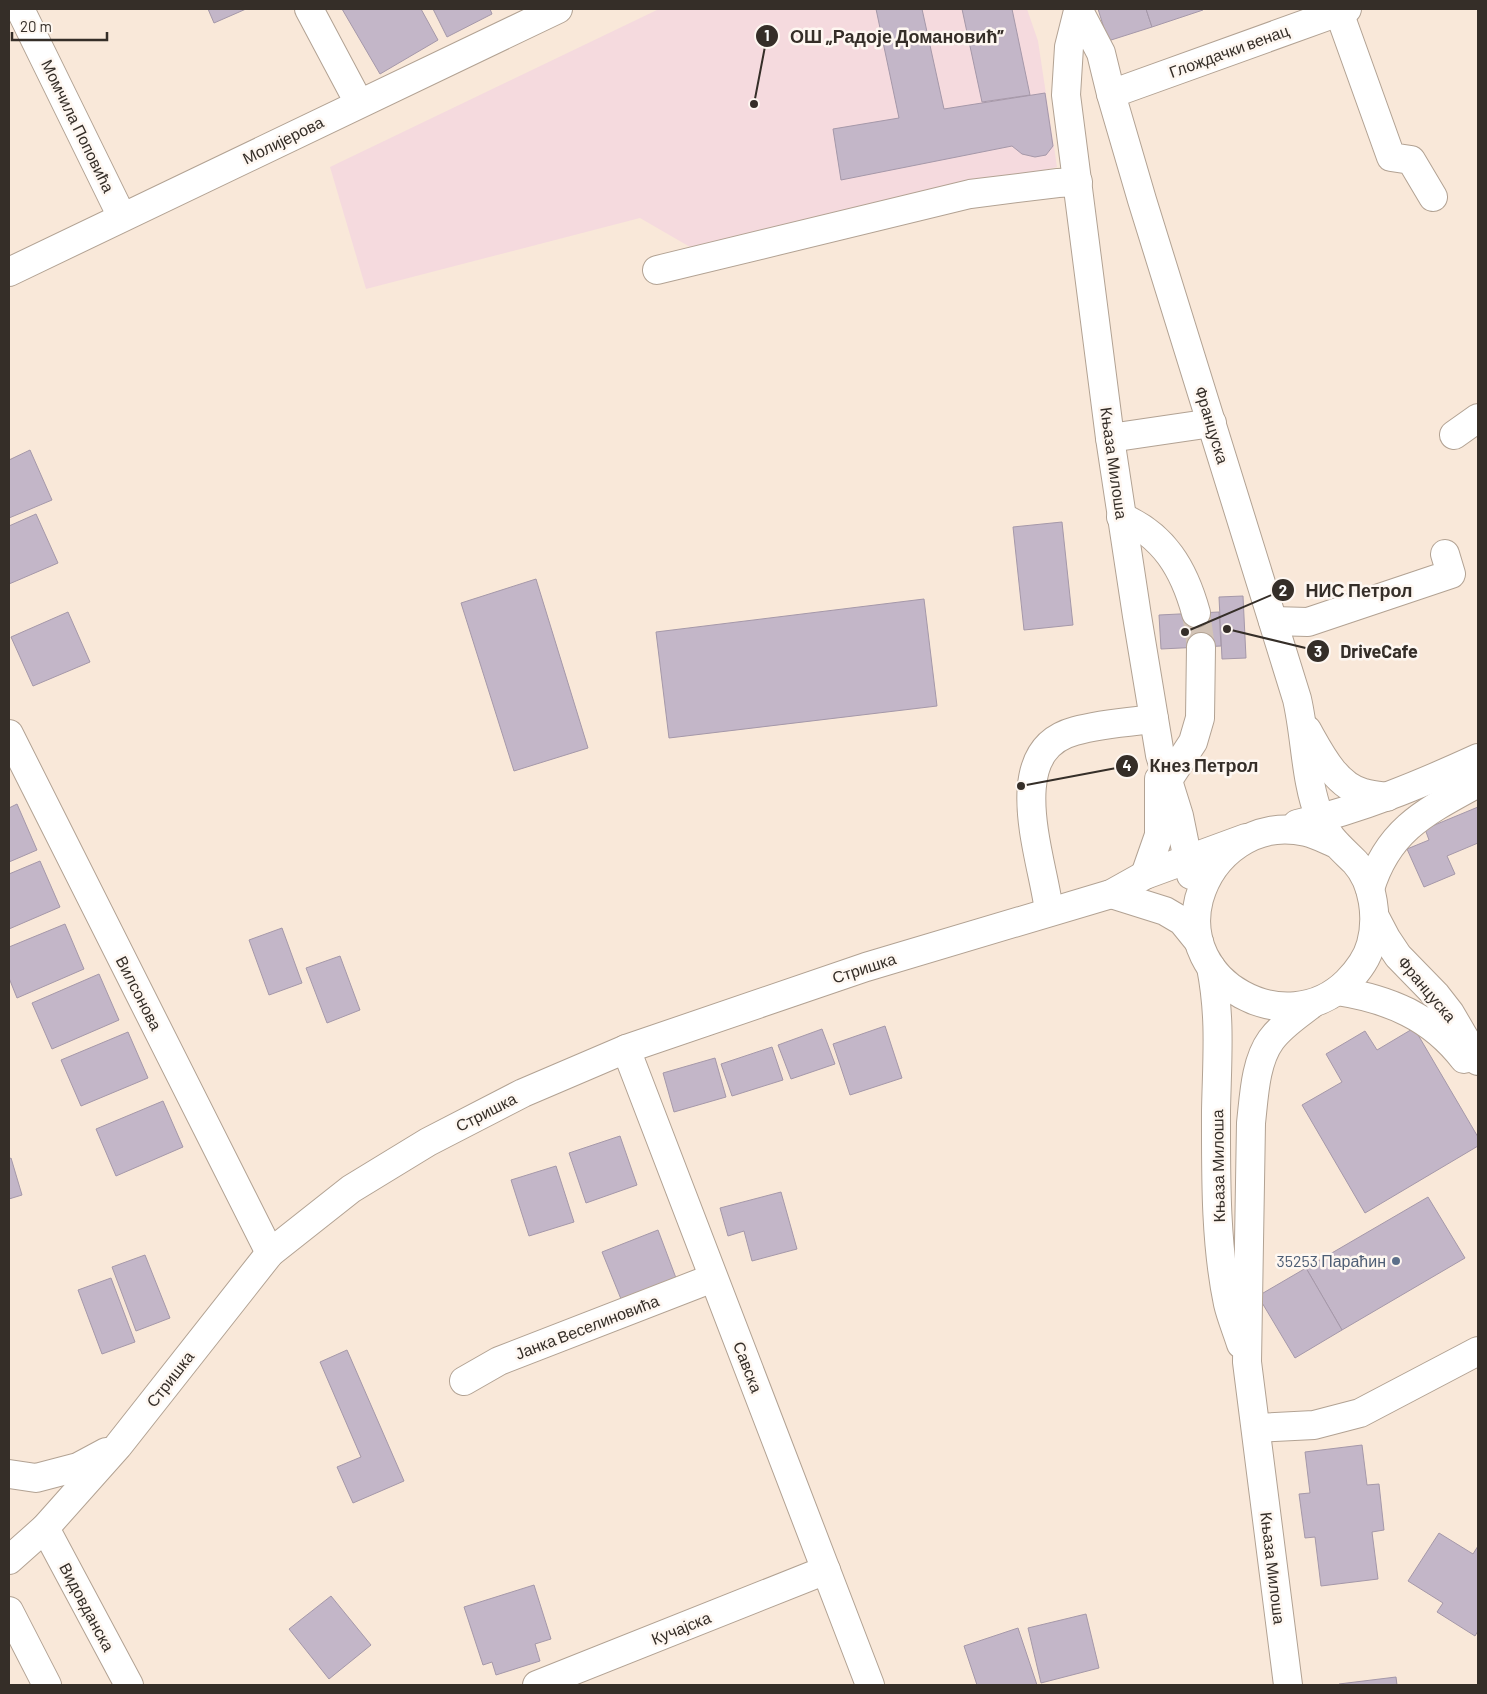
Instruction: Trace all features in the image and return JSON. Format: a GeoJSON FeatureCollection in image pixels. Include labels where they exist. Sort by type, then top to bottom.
{"type":"FeatureCollection","features":[{"type":"Feature","properties":{"kind":"main road","name":"Момчила Поповића"},"geometry":{"type":"LineString","coordinates":[[20,9],[122,217]]}},
{"type":"Feature","properties":{"kind":"main road"},"geometry":{"type":"LineString","coordinates":[[309,9],[359,103]]}},
{"type":"Feature","properties":{"kind":"main road","name":"Молијерова"},"geometry":{"type":"LineString","coordinates":[[9,272],[558,9]]}},
{"type":"Feature","properties":{"kind":"main road","name":"Француска"},"geometry":{"type":"LineString","coordinates":[[1078,10],[1101,52],[1111,94],[1274,621],[1302,723],[1311,785],[1320,819],[1334,843]]}},
{"type":"Feature","properties":{"kind":"main road","name":"Књаза Милоша"},"geometry":{"type":"LineString","coordinates":[[1078,10],[1069,47],[1066,95],[1110,438],[1154,719],[1164,768],[1189,858],[1196,911]]}},
{"type":"Feature","properties":{"kind":"main road"},"geometry":{"type":"LineString","coordinates":[[1343,10],[1391,157],[1411,160],[1433,197]]}},
{"type":"Feature","properties":{"kind":"main road","name":"Глождачки венац"},"geometry":{"type":"LineString","coordinates":[[1111,94],[1343,10]]}},
{"type":"Feature","properties":{"kind":"main road"},"geometry":{"type":"LineString","coordinates":[[657,270],[970,194],[1058,182],[1078,182]]}},
{"type":"Feature","properties":{"kind":"main road"},"geometry":{"type":"LineString","coordinates":[[1454,435],[1478,418]]}},
{"type":"Feature","properties":{"kind":"main road"},"geometry":{"type":"LineString","coordinates":[[1110,438],[1212,423]]}},
{"type":"Feature","properties":{"kind":"main road"},"geometry":{"type":"LineString","coordinates":[[1122,517],[1148,532],[1168,549],[1180,571],[1196,613]]}},
{"type":"Feature","properties":{"kind":"main road"},"geometry":{"type":"LineString","coordinates":[[1274,621],[1308,622],[1451,574],[1445,554]]}},
{"type":"Feature","properties":{"kind":"main road"},"geometry":{"type":"LineString","coordinates":[[1145,875],[1159,835],[1164,768],[1193,742],[1200,718],[1201,647]]}},
{"type":"Feature","properties":{"kind":"main road"},"geometry":{"type":"LineString","coordinates":[[1049,911],[1031,800],[1032,774],[1038,759],[1060,737],[1074,731],[1154,719]]}},
{"type":"Feature","properties":{"kind":"main road"},"geometry":{"type":"LineString","coordinates":[[1302,723],[1328,764],[1348,786],[1363,793],[1387,797]]}},
{"type":"Feature","properties":{"kind":"main road","name":"Вилсонова"},"geometry":{"type":"LineString","coordinates":[[9,734],[270,1253]]}},
{"type":"Feature","properties":{"kind":"main road"},"geometry":{"type":"LineString","coordinates":[[1199,942],[1196,911],[1204,882],[1221,856],[1246,838],[1320,819],[1387,797],[1478,758]]}},
{"type":"Feature","properties":{"kind":"main road"},"geometry":{"type":"LineString","coordinates":[[1370,889],[1376,868],[1394,839],[1424,814],[1478,783]]}},
{"type":"Feature","properties":{"kind":"main road"},"geometry":{"type":"LineString","coordinates":[[1111,894],[1165,911],[1182,921],[1199,942],[1211,967],[1230,988],[1255,1002],[1283,1007],[1312,1004],[1338,991],[1358,970],[1371,945],[1375,917],[1370,889],[1356,864],[1334,843],[1306,832],[1275,830]]}},
{"type":"Feature","properties":{"kind":"main road","name":"Стришка"},"geometry":{"type":"LineString","coordinates":[[9,1560],[45,1528],[118,1446],[270,1253],[351,1189],[428,1142],[523,1093],[626,1049],[866,967],[1111,894],[1145,875],[1246,838]]}},
{"type":"Feature","properties":{"kind":"main road","name":"Француска"},"geometry":{"type":"LineString","coordinates":[[1375,917],[1398,956],[1436,995],[1450,1013],[1478,1061]]}},
{"type":"Feature","properties":{"kind":"main road","name":"Књаза Милоша"},"geometry":{"type":"LineString","coordinates":[[1211,967],[1217,999],[1219,1039],[1216,1112],[1219,1242],[1228,1305],[1247,1362]]}},
{"type":"Feature","properties":{"kind":"main road","name":"Француска"},"geometry":{"type":"LineString","coordinates":[[1338,991],[1379,999],[1410,1012],[1430,1024],[1455,1047],[1478,1078]]}},
{"type":"Feature","properties":{"kind":"main road","name":"Књаза Милоша"},"geometry":{"type":"LineString","coordinates":[[1288,1685],[1247,1362],[1251,1123],[1255,1089],[1264,1052],[1271,1040],[1285,1025],[1312,1004]]}},
{"type":"Feature","properties":{"kind":"main road","name":"Савска"},"geometry":{"type":"LineString","coordinates":[[626,1049],[870,1685]]}},
{"type":"Feature","properties":{"kind":"main road","name":"Јанка Веселиновића"},"geometry":{"type":"LineString","coordinates":[[464,1381],[499,1361],[713,1278]]}},
{"type":"Feature","properties":{"kind":"main road"},"geometry":{"type":"LineString","coordinates":[[1256,1428],[1314,1425],[1360,1413],[1478,1351]]}},
{"type":"Feature","properties":{"kind":"main road"},"geometry":{"type":"LineString","coordinates":[[9,1474],[36,1478],[78,1467],[118,1446]]}},
{"type":"Feature","properties":{"kind":"main road","name":"Видовданска"},"geometry":{"type":"LineString","coordinates":[[45,1528],[129,1685]]}},
{"type":"Feature","properties":{"kind":"main road","name":"Кучајска"},"geometry":{"type":"LineString","coordinates":[[537,1685],[826,1570]]}},
{"type":"Feature","properties":{"kind":"main road"},"geometry":{"type":"LineString","coordinates":[[9,1611],[47,1685]]}},
{"type":"Feature","properties":{"kind":"shaded area"},"geometry":{"type":"Polygon","coordinates":[[[659,9],[1027,9],[1038,41],[1057,167],[697,251],[640,218],[366,289],[330,167],[659,9]]]}},
{"type":"Feature","properties":{"kind":"building"},"geometry":{"type":"Polygon","coordinates":[[[208,9],[246,9],[214,23],[208,9]]]}},
{"type":"Feature","properties":{"kind":"building"},"geometry":{"type":"Polygon","coordinates":[[[342,9],[421,9],[438,40],[380,74],[342,9]]]}},
{"type":"Feature","properties":{"kind":"building"},"geometry":{"type":"Polygon","coordinates":[[[433,9],[490,9],[492,14],[447,37],[433,9]]]}},
{"type":"Feature","properties":{"kind":"building"},"geometry":{"type":"Polygon","coordinates":[[[876,9],[922,9],[944,109],[1045,93],[1053,146],[1046,155],[1035,157],[1022,154],[1012,146],[841,180],[833,129],[899,118],[876,9]]]}},
{"type":"Feature","properties":{"kind":"building"},"geometry":{"type":"Polygon","coordinates":[[[962,9],[1012,9],[1030,95],[982,102],[962,9]]]}},
{"type":"Feature","properties":{"kind":"building"},"geometry":{"type":"Polygon","coordinates":[[[1098,9],[1146,9],[1152,27],[1108,41],[1098,9]]]}},
{"type":"Feature","properties":{"kind":"building"},"geometry":{"type":"Polygon","coordinates":[[[1146,9],[1203,9],[1203,10],[1152,27],[1146,9]]]}},
{"type":"Feature","properties":{"kind":"building"},"geometry":{"type":"Polygon","coordinates":[[[30,450],[52,500],[9,518],[9,460],[30,450]]]}},
{"type":"Feature","properties":{"kind":"building"},"geometry":{"type":"Polygon","coordinates":[[[36,514],[58,563],[9,584],[9,526],[36,514]]]}},
{"type":"Feature","properties":{"kind":"building"},"geometry":{"type":"Polygon","coordinates":[[[1062,522],[1073,625],[1024,630],[1013,527],[1062,522]]]}},
{"type":"Feature","properties":{"kind":"building"},"geometry":{"type":"Polygon","coordinates":[[[536,579],[588,748],[514,771],[461,603],[536,579]]]}},
{"type":"Feature","properties":{"kind":"building"},"geometry":{"type":"Polygon","coordinates":[[[1243,596],[1246,658],[1222,659],[1219,597],[1243,596]]]}},
{"type":"Feature","properties":{"kind":"building"},"geometry":{"type":"Polygon","coordinates":[[[924,599],[937,706],[669,738],[656,632],[924,599]]]}},
{"type":"Feature","properties":{"kind":"building"},"geometry":{"type":"Polygon","coordinates":[[[68,612],[90,662],[33,686],[11,637],[68,612]]]}},
{"type":"Feature","properties":{"kind":"building"},"geometry":{"type":"Polygon","coordinates":[[[1219,612],[1221,646],[1161,649],[1159,615],[1219,612]]]}},
{"type":"Feature","properties":{"kind":"building"},"geometry":{"type":"Polygon","coordinates":[[[17,804],[37,850],[9,862],[9,808],[17,804]]]}},
{"type":"Feature","properties":{"kind":"building"},"geometry":{"type":"Polygon","coordinates":[[[1478,807],[1478,843],[1447,856],[1455,874],[1424,887],[1407,849],[1429,840],[1425,829],[1478,807]]]}},
{"type":"Feature","properties":{"kind":"building"},"geometry":{"type":"Polygon","coordinates":[[[40,861],[60,907],[9,929],[9,874],[40,861]]]}},
{"type":"Feature","properties":{"kind":"building"},"geometry":{"type":"Polygon","coordinates":[[[65,924],[84,969],[17,998],[9,978],[9,947],[65,924]]]}},
{"type":"Feature","properties":{"kind":"building"},"geometry":{"type":"Polygon","coordinates":[[[282,928],[302,983],[269,995],[249,940],[282,928]]]}},
{"type":"Feature","properties":{"kind":"building"},"geometry":{"type":"Polygon","coordinates":[[[340,956],[360,1010],[327,1023],[306,968],[340,956]]]}},
{"type":"Feature","properties":{"kind":"building"},"geometry":{"type":"Polygon","coordinates":[[[99,974],[119,1020],[52,1049],[32,1003],[99,974]]]}},
{"type":"Feature","properties":{"kind":"building"},"geometry":{"type":"Polygon","coordinates":[[[885,1026],[902,1078],[850,1095],[833,1044],[885,1026]]]}},
{"type":"Feature","properties":{"kind":"building"},"geometry":{"type":"Polygon","coordinates":[[[1414,1028],[1478,1137],[1478,1146],[1365,1213],[1302,1105],[1342,1082],[1326,1054],[1365,1031],[1377,1050],[1414,1028]]]}},
{"type":"Feature","properties":{"kind":"building"},"geometry":{"type":"Polygon","coordinates":[[[822,1029],[835,1064],[791,1079],[778,1045],[822,1029]]]}},
{"type":"Feature","properties":{"kind":"building"},"geometry":{"type":"Polygon","coordinates":[[[128,1032],[148,1078],[81,1106],[61,1060],[128,1032]]]}},
{"type":"Feature","properties":{"kind":"building"},"geometry":{"type":"Polygon","coordinates":[[[772,1047],[783,1080],[732,1096],[721,1064],[772,1047]]]}},
{"type":"Feature","properties":{"kind":"building"},"geometry":{"type":"Polygon","coordinates":[[[715,1058],[726,1097],[674,1112],[663,1073],[715,1058]]]}},
{"type":"Feature","properties":{"kind":"building"},"geometry":{"type":"Polygon","coordinates":[[[163,1101],[183,1147],[116,1176],[96,1129],[163,1101]]]}},
{"type":"Feature","properties":{"kind":"building"},"geometry":{"type":"Polygon","coordinates":[[[620,1136],[637,1185],[586,1203],[569,1153],[620,1136]]]}},
{"type":"Feature","properties":{"kind":"building"},"geometry":{"type":"Polygon","coordinates":[[[11,1158],[22,1195],[9,1199],[9,1159],[11,1158]]]}},
{"type":"Feature","properties":{"kind":"building"},"geometry":{"type":"Polygon","coordinates":[[[556,1166],[574,1222],[529,1236],[511,1180],[556,1166]]]}},
{"type":"Feature","properties":{"kind":"building"},"geometry":{"type":"Polygon","coordinates":[[[781,1192],[797,1249],[752,1261],[744,1231],[728,1236],[720,1208],[781,1192]]]}},
{"type":"Feature","properties":{"kind":"building"},"geometry":{"type":"Polygon","coordinates":[[[1428,1197],[1465,1258],[1342,1330],[1306,1268],[1428,1197]]]}},
{"type":"Feature","properties":{"kind":"building"},"geometry":{"type":"Polygon","coordinates":[[[658,1230],[676,1278],[621,1299],[602,1252],[658,1230]]]}},
{"type":"Feature","properties":{"kind":"building"},"geometry":{"type":"Polygon","coordinates":[[[145,1255],[170,1318],[136,1331],[112,1267],[145,1255]]]}},
{"type":"Feature","properties":{"kind":"building"},"geometry":{"type":"Polygon","coordinates":[[[1306,1268],[1342,1330],[1295,1358],[1258,1296],[1306,1268]]]}},
{"type":"Feature","properties":{"kind":"building"},"geometry":{"type":"Polygon","coordinates":[[[111,1278],[135,1342],[102,1354],[78,1290],[111,1278]]]}},
{"type":"Feature","properties":{"kind":"building"},"geometry":{"type":"Polygon","coordinates":[[[347,1350],[404,1481],[353,1503],[337,1467],[361,1457],[320,1362],[347,1350]]]}},
{"type":"Feature","properties":{"kind":"building"},"geometry":{"type":"Polygon","coordinates":[[[1362,1445],[1367,1485],[1379,1484],[1384,1530],[1372,1532],[1378,1579],[1321,1586],[1315,1537],[1305,1538],[1299,1494],[1310,1493],[1305,1452],[1362,1445]]]}},
{"type":"Feature","properties":{"kind":"building"},"geometry":{"type":"Polygon","coordinates":[[[1439,1533],[1473,1554],[1478,1546],[1478,1631],[1475,1636],[1437,1612],[1443,1603],[1408,1581],[1439,1533]]]}},
{"type":"Feature","properties":{"kind":"building"},"geometry":{"type":"Polygon","coordinates":[[[534,1585],[551,1639],[535,1644],[540,1661],[496,1675],[492,1662],[483,1665],[464,1607],[534,1585]]]}},
{"type":"Feature","properties":{"kind":"building"},"geometry":{"type":"Polygon","coordinates":[[[331,1596],[371,1645],[329,1679],[289,1629],[331,1596]]]}},
{"type":"Feature","properties":{"kind":"building"},"geometry":{"type":"Polygon","coordinates":[[[1086,1614],[1099,1668],[1041,1683],[1028,1628],[1086,1614]]]}},
{"type":"Feature","properties":{"kind":"building"},"geometry":{"type":"Polygon","coordinates":[[[1018,1628],[1037,1685],[977,1685],[964,1646],[1018,1628]]]}},
{"type":"Feature","properties":{"kind":"building"},"geometry":{"type":"Polygon","coordinates":[[[1396,1677],[1397,1685],[1339,1685],[1339,1684],[1396,1677]]]}},
{"type":"Feature","properties":{"kind":"tunnel"},"geometry":{"type":"LineString","coordinates":[[1196,613],[1201,647]]}},
{"type":"Feature","properties":{"kind":"place","name":"ОШ „Радоје Домановић”"},"geometry":{"type":"Point","coordinates":[754,104]}},
{"type":"Feature","properties":{"kind":"place","name":"DriveCafe"},"geometry":{"type":"Point","coordinates":[1227,629]}},
{"type":"Feature","properties":{"kind":"place","name":"НИС Петрол"},"geometry":{"type":"Point","coordinates":[1185,632]}},
{"type":"Feature","properties":{"kind":"place","name":"Кнез Петрол"},"geometry":{"type":"Point","coordinates":[1021,786]}},
{"type":"Feature","properties":{"kind":"place","name":"35253 Параћин"},"geometry":{"type":"Point","coordinates":[1396,1261]}}]}
